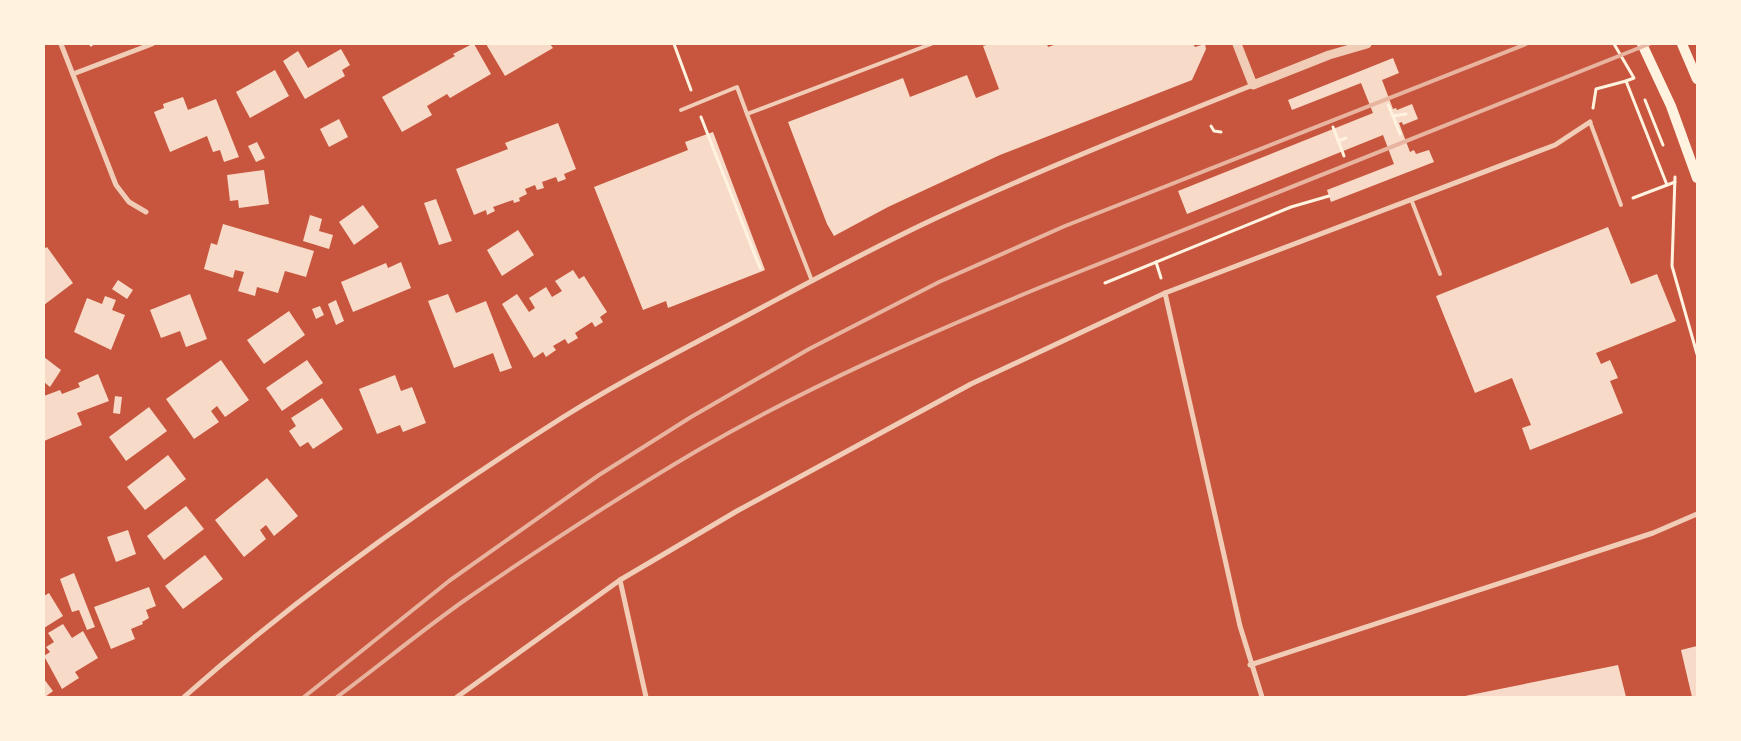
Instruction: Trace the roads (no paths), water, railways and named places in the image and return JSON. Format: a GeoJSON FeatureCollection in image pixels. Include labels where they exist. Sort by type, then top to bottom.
{"type":"FeatureCollection","features":[{"type":"Feature","properties":{"kind":"main road"},"geometry":{"type":"LineString","coordinates":[[1642,44],[1671,106],[1697,178]]}},
{"type":"Feature","properties":{"kind":"main road"},"geometry":{"type":"LineString","coordinates":[[1682,44],[1697,79]]}},
{"type":"Feature","properties":{"kind":"street"},"geometry":{"type":"LineString","coordinates":[[61,44],[116,186],[128,202],[146,212]]}},
{"type":"Feature","properties":{"kind":"street"},"geometry":{"type":"LineString","coordinates":[[74,74],[152,44]]}},
{"type":"Feature","properties":{"kind":"street"},"geometry":{"type":"LineString","coordinates":[[1237,44],[1253,85]]}},
{"type":"Feature","properties":{"kind":"street"},"geometry":{"type":"LineString","coordinates":[[184,697],[282,613],[368,549],[544,429],[614,387],[874,248],[1022,180],[1328,55],[1366,44]]}},
{"type":"Feature","properties":{"kind":"street"},"geometry":{"type":"LineString","coordinates":[[457,697],[620,580],[737,511],[971,384],[1165,293],[1555,145],[1590,122]]}},
{"type":"Feature","properties":{"kind":"street"},"geometry":{"type":"LineString","coordinates":[[1165,293],[1250,665],[1262,697]]}},
{"type":"Feature","properties":{"kind":"street"},"geometry":{"type":"LineString","coordinates":[[1250,665],[1654,533],[1697,514]]}},
{"type":"Feature","properties":{"kind":"street"},"geometry":{"type":"LineString","coordinates":[[620,580],[646,697]]}},
{"type":"Feature","properties":{"kind":"lane"},"geometry":{"type":"LineString","coordinates":[[747,114],[931,44]]}},
{"type":"Feature","properties":{"kind":"lane"},"geometry":{"type":"LineString","coordinates":[[680,110],[736,87],[812,281]]}},
{"type":"Feature","properties":{"kind":"lane"},"geometry":{"type":"LineString","coordinates":[[1590,122],[1621,204]]}},
{"type":"Feature","properties":{"kind":"lane"},"geometry":{"type":"LineString","coordinates":[[1411,199],[1440,274]]}},
{"type":"Feature","properties":{"kind":"railway"},"geometry":{"type":"LineString","coordinates":[[304,697],[449,581],[599,475],[691,417],[809,349],[939,282],[1065,226],[1526,44]]}},
{"type":"Feature","properties":{"kind":"railway"},"geometry":{"type":"LineString","coordinates":[[337,697],[465,600],[581,522],[700,449],[825,383],[868,362],[1041,287],[1649,44]]}}]}
